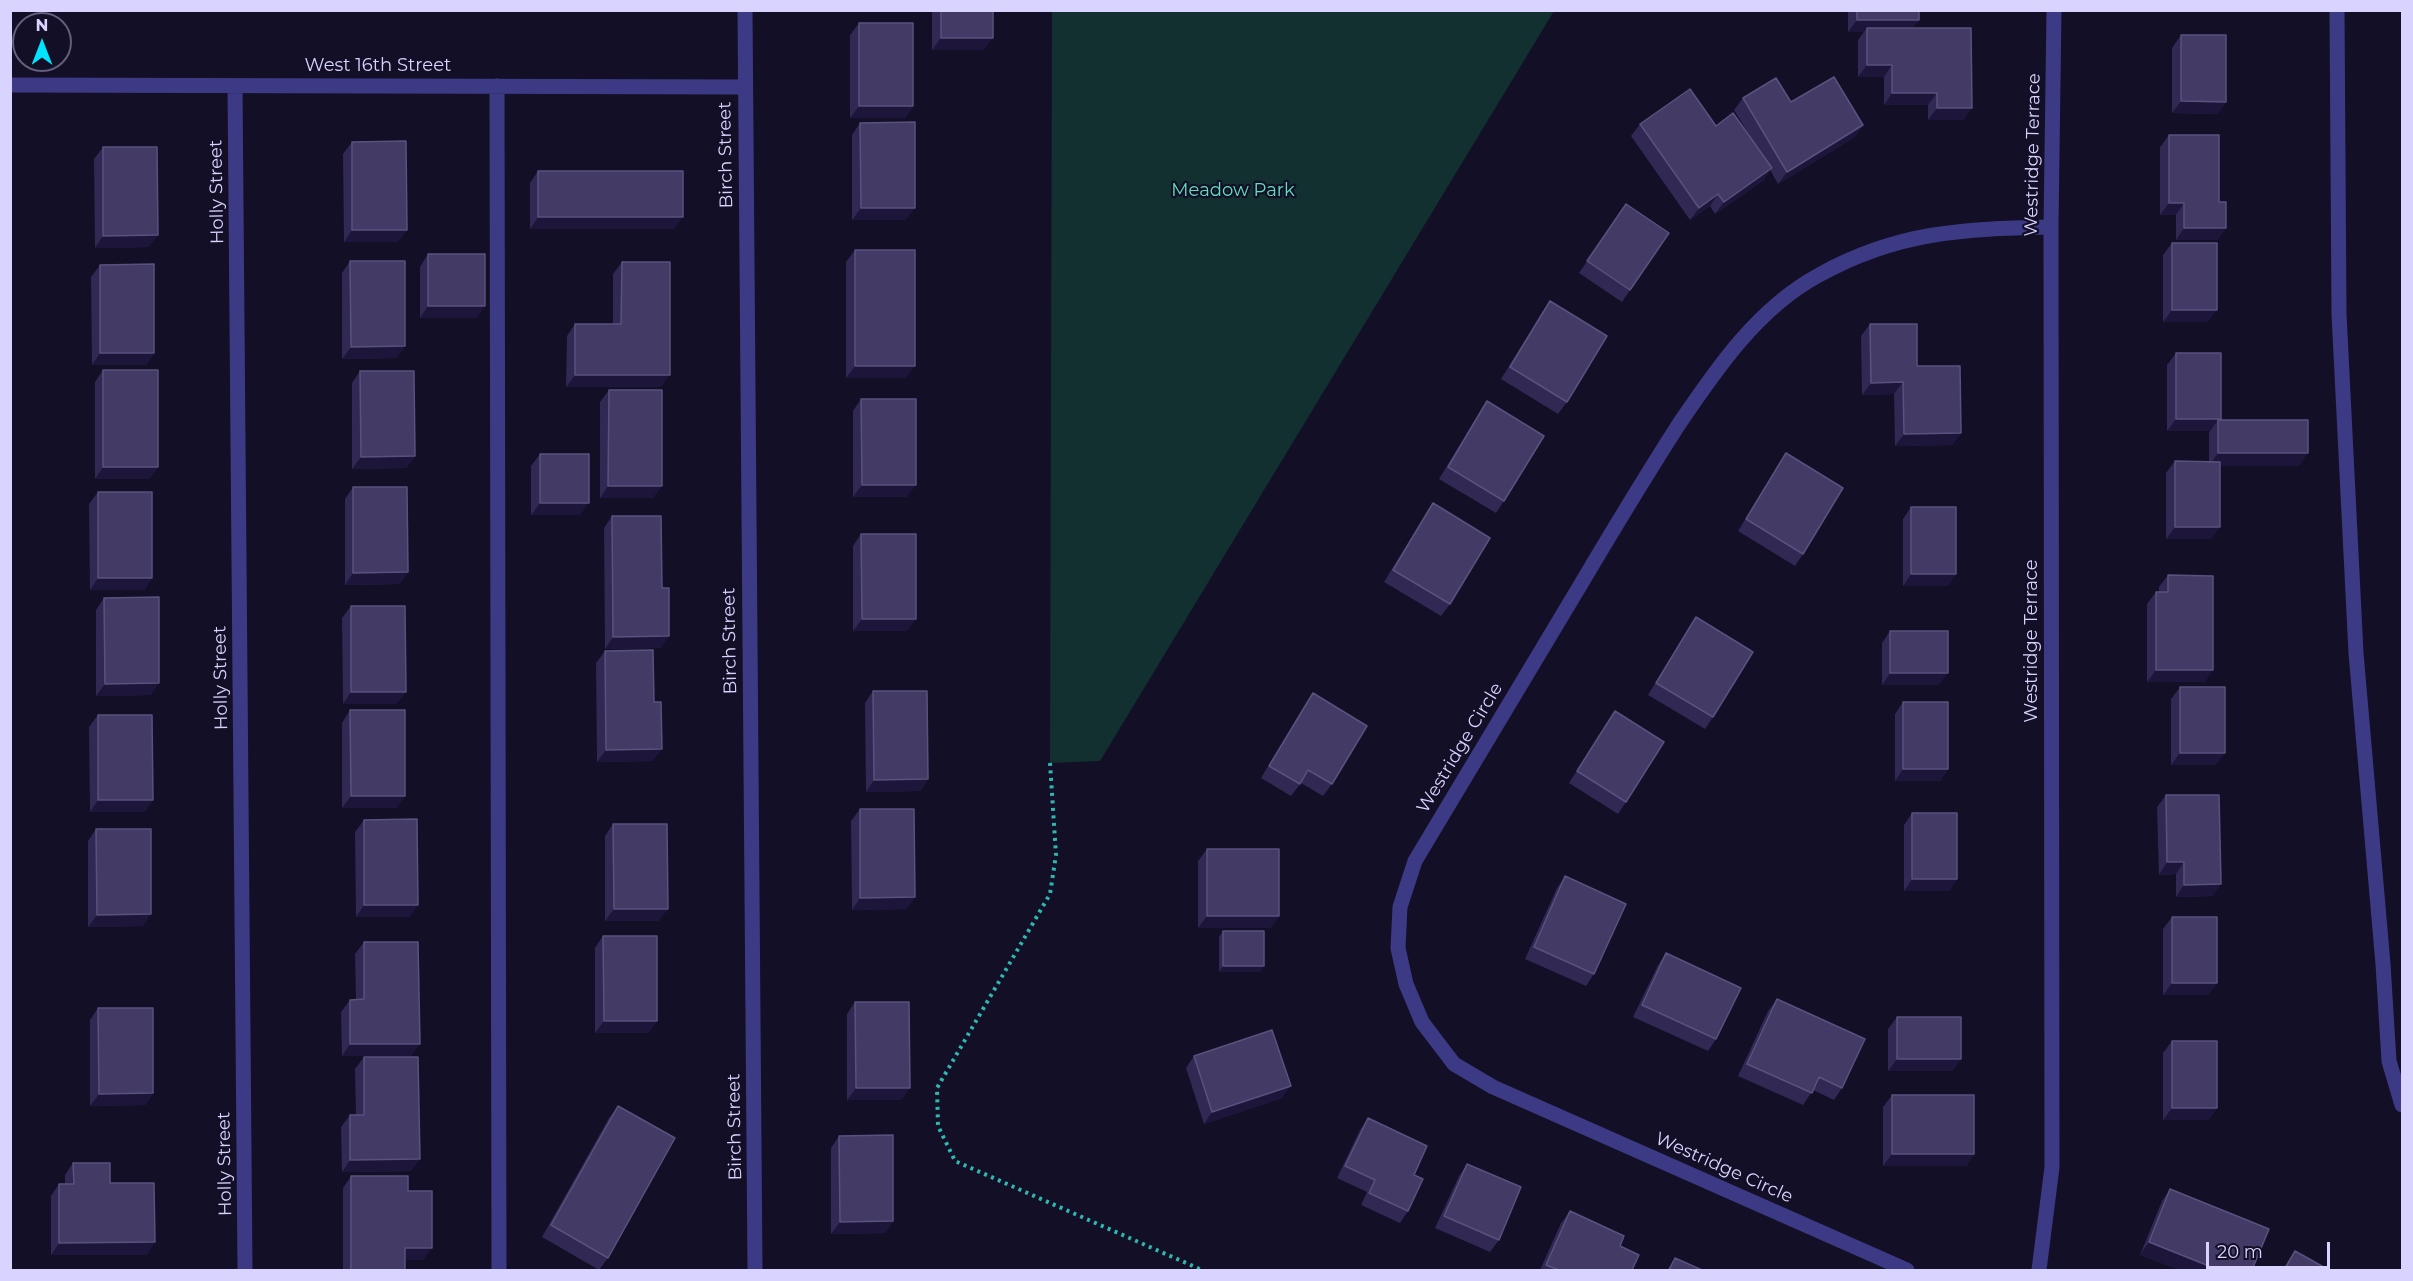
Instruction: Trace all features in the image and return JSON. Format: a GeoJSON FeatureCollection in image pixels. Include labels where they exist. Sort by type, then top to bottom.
{"type":"FeatureCollection","features":[{"type":"Feature","properties":{"kind":"street","name":"Birch Street"},"geometry":{"type":"LineString","coordinates":[[745,10],[755,1270]]}},
{"type":"Feature","properties":{"kind":"street","name":"Westridge Terrace"},"geometry":{"type":"LineString","coordinates":[[2039,1270],[2052,1167],[2054,10]]}},
{"type":"Feature","properties":{"kind":"street"},"geometry":{"type":"LineString","coordinates":[[2337,10],[2339,314],[2356,653],[2383,964],[2389,1061],[2403,1106]]}},
{"type":"Feature","properties":{"kind":"street","name":"West 16th Street"},"geometry":{"type":"LineString","coordinates":[[10,85],[745,87]]}},
{"type":"Feature","properties":{"kind":"street","name":"Holly Street"},"geometry":{"type":"LineString","coordinates":[[235,86],[246,1270]]}},
{"type":"Feature","properties":{"kind":"street"},"geometry":{"type":"LineString","coordinates":[[496,86],[499,1270]]}},
{"type":"Feature","properties":{"kind":"street","name":"Westridge Circle"},"geometry":{"type":"LineString","coordinates":[[1907,1270],[1493,1087],[1454,1064],[1422,1022],[1406,984],[1398,948],[1400,907],[1415,861],[1649,470],[1706,385],[1739,341],[1777,304],[1809,281],[1862,253],[1919,236],[1973,228],[2052,227]]}},
{"type":"Feature","properties":{"kind":"path"},"geometry":{"type":"LineString","coordinates":[[1050,763],[1056,855],[1050,894],[937,1088],[938,1126],[955,1161],[1202,1270]]}},
{"type":"Feature","properties":{"kind":"green space","name":"Meadow Park"},"geometry":{"type":"Polygon","coordinates":[[[1052,11],[1554,11],[1100,761],[1050,763],[1052,11]]]}},
{"type":"Feature","properties":{"kind":"building"},"geometry":{"type":"Polygon","coordinates":[[[941,10],[993,10],[993,38],[941,38],[941,10]]]}},
{"type":"Feature","properties":{"kind":"building"},"geometry":{"type":"Polygon","coordinates":[[[1857,10],[1919,10],[1919,20],[1857,20],[1857,10]]]}},
{"type":"Feature","properties":{"kind":"building"},"geometry":{"type":"Polygon","coordinates":[[[859,23],[913,23],[913,106],[859,106],[859,23]]]}},
{"type":"Feature","properties":{"kind":"building"},"geometry":{"type":"Polygon","coordinates":[[[1867,28],[1971,28],[1972,108],[1937,108],[1937,93],[1892,93],[1892,65],[1867,65],[1867,28]]]}},
{"type":"Feature","properties":{"kind":"building"},"geometry":{"type":"Polygon","coordinates":[[[2181,35],[2226,35],[2226,102],[2181,101],[2181,35]]]}},
{"type":"Feature","properties":{"kind":"building"},"geometry":{"type":"Polygon","coordinates":[[[1834,77],[1863,125],[1787,172],[1743,98],[1776,78],[1791,102],[1834,77]]]}},
{"type":"Feature","properties":{"kind":"building"},"geometry":{"type":"Polygon","coordinates":[[[1690,89],[1716,126],[1733,113],[1772,168],[1724,202],[1718,194],[1699,208],[1640,124],[1690,89]]]}},
{"type":"Feature","properties":{"kind":"building"},"geometry":{"type":"Polygon","coordinates":[[[915,122],[915,208],[861,208],[860,123],[915,122]]]}},
{"type":"Feature","properties":{"kind":"building"},"geometry":{"type":"Polygon","coordinates":[[[2169,135],[2219,135],[2219,202],[2226,202],[2226,228],[2184,228],[2184,203],[2169,203],[2169,135]]]}},
{"type":"Feature","properties":{"kind":"building"},"geometry":{"type":"Polygon","coordinates":[[[406,141],[407,230],[352,230],[352,142],[406,141]]]}},
{"type":"Feature","properties":{"kind":"building"},"geometry":{"type":"Polygon","coordinates":[[[103,147],[157,147],[158,235],[103,236],[103,147]]]}},
{"type":"Feature","properties":{"kind":"building"},"geometry":{"type":"Polygon","coordinates":[[[538,171],[683,171],[683,217],[538,217],[538,171]]]}},
{"type":"Feature","properties":{"kind":"building"},"geometry":{"type":"Polygon","coordinates":[[[1626,204],[1669,233],[1630,290],[1587,261],[1626,204]]]}},
{"type":"Feature","properties":{"kind":"building"},"geometry":{"type":"Polygon","coordinates":[[[2172,243],[2217,243],[2217,310],[2172,310],[2172,243]]]}},
{"type":"Feature","properties":{"kind":"building"},"geometry":{"type":"Polygon","coordinates":[[[855,250],[915,250],[915,366],[855,366],[855,250]]]}},
{"type":"Feature","properties":{"kind":"building"},"geometry":{"type":"Polygon","coordinates":[[[428,254],[485,254],[485,306],[428,306],[428,254]]]}},
{"type":"Feature","properties":{"kind":"building"},"geometry":{"type":"Polygon","coordinates":[[[350,261],[405,261],[405,346],[351,347],[350,261]]]}},
{"type":"Feature","properties":{"kind":"building"},"geometry":{"type":"Polygon","coordinates":[[[622,262],[670,262],[670,375],[575,375],[575,324],[621,324],[622,262]]]}},
{"type":"Feature","properties":{"kind":"building"},"geometry":{"type":"Polygon","coordinates":[[[154,264],[154,353],[100,353],[100,265],[154,264]]]}},
{"type":"Feature","properties":{"kind":"building"},"geometry":{"type":"Polygon","coordinates":[[[1550,301],[1607,336],[1567,402],[1510,367],[1550,301]]]}},
{"type":"Feature","properties":{"kind":"building"},"geometry":{"type":"Polygon","coordinates":[[[1870,324],[1917,324],[1917,366],[1960,366],[1961,433],[1904,434],[1903,382],[1871,383],[1870,324]]]}},
{"type":"Feature","properties":{"kind":"building"},"geometry":{"type":"Polygon","coordinates":[[[2176,353],[2221,353],[2221,419],[2176,419],[2176,353]]]}},
{"type":"Feature","properties":{"kind":"building"},"geometry":{"type":"Polygon","coordinates":[[[103,370],[158,370],[158,467],[103,467],[103,370]]]}},
{"type":"Feature","properties":{"kind":"building"},"geometry":{"type":"Polygon","coordinates":[[[360,371],[414,371],[415,456],[361,457],[360,371]]]}},
{"type":"Feature","properties":{"kind":"building"},"geometry":{"type":"Polygon","coordinates":[[[609,390],[662,390],[662,486],[608,486],[609,390]]]}},
{"type":"Feature","properties":{"kind":"building"},"geometry":{"type":"Polygon","coordinates":[[[861,399],[916,399],[916,485],[862,485],[861,399]]]}},
{"type":"Feature","properties":{"kind":"building"},"geometry":{"type":"Polygon","coordinates":[[[1487,401],[1544,436],[1504,501],[1448,467],[1487,401]]]}},
{"type":"Feature","properties":{"kind":"building"},"geometry":{"type":"Polygon","coordinates":[[[2218,420],[2308,420],[2308,453],[2218,453],[2218,420]]]}},
{"type":"Feature","properties":{"kind":"building"},"geometry":{"type":"Polygon","coordinates":[[[1786,453],[1843,488],[1803,554],[1746,519],[1786,453]]]}},
{"type":"Feature","properties":{"kind":"building"},"geometry":{"type":"Polygon","coordinates":[[[540,454],[589,454],[589,503],[540,503],[540,454]]]}},
{"type":"Feature","properties":{"kind":"building"},"geometry":{"type":"Polygon","coordinates":[[[2175,461],[2220,462],[2220,527],[2175,527],[2175,461]]]}},
{"type":"Feature","properties":{"kind":"building"},"geometry":{"type":"Polygon","coordinates":[[[353,487],[407,487],[408,572],[353,573],[353,487]]]}},
{"type":"Feature","properties":{"kind":"building"},"geometry":{"type":"Polygon","coordinates":[[[98,492],[152,492],[152,578],[98,578],[98,492]]]}},
{"type":"Feature","properties":{"kind":"building"},"geometry":{"type":"Polygon","coordinates":[[[1433,503],[1490,538],[1450,604],[1393,570],[1433,503]]]}},
{"type":"Feature","properties":{"kind":"building"},"geometry":{"type":"Polygon","coordinates":[[[1911,507],[1956,507],[1956,574],[1911,574],[1911,507]]]}},
{"type":"Feature","properties":{"kind":"building"},"geometry":{"type":"Polygon","coordinates":[[[612,516],[661,516],[662,588],[669,588],[669,636],[613,637],[612,516]]]}},
{"type":"Feature","properties":{"kind":"building"},"geometry":{"type":"Polygon","coordinates":[[[861,534],[916,534],[916,619],[862,619],[861,534]]]}},
{"type":"Feature","properties":{"kind":"building"},"geometry":{"type":"Polygon","coordinates":[[[2168,575],[2213,576],[2213,670],[2156,670],[2156,592],[2168,592],[2168,575]]]}},
{"type":"Feature","properties":{"kind":"building"},"geometry":{"type":"Polygon","coordinates":[[[159,597],[159,683],[105,684],[104,598],[159,597]]]}},
{"type":"Feature","properties":{"kind":"building"},"geometry":{"type":"Polygon","coordinates":[[[351,606],[405,606],[406,692],[351,692],[351,606]]]}},
{"type":"Feature","properties":{"kind":"building"},"geometry":{"type":"Polygon","coordinates":[[[1696,617],[1753,652],[1713,717],[1656,683],[1696,617]]]}},
{"type":"Feature","properties":{"kind":"building"},"geometry":{"type":"Polygon","coordinates":[[[1890,631],[1948,631],[1948,673],[1890,673],[1890,631]]]}},
{"type":"Feature","properties":{"kind":"building"},"geometry":{"type":"Polygon","coordinates":[[[653,650],[654,702],[661,702],[662,749],[606,750],[605,651],[653,650]]]}},
{"type":"Feature","properties":{"kind":"building"},"geometry":{"type":"Polygon","coordinates":[[[2180,687],[2225,687],[2225,753],[2180,753],[2180,687]]]}},
{"type":"Feature","properties":{"kind":"building"},"geometry":{"type":"Polygon","coordinates":[[[873,691],[927,691],[928,779],[874,780],[873,691]]]}},
{"type":"Feature","properties":{"kind":"building"},"geometry":{"type":"Polygon","coordinates":[[[1313,693],[1367,726],[1332,784],[1308,770],[1300,784],[1269,766],[1313,693]]]}},
{"type":"Feature","properties":{"kind":"building"},"geometry":{"type":"Polygon","coordinates":[[[1903,702],[1948,702],[1948,769],[1903,769],[1903,702]]]}},
{"type":"Feature","properties":{"kind":"building"},"geometry":{"type":"Polygon","coordinates":[[[350,710],[405,710],[405,796],[351,796],[350,710]]]}},
{"type":"Feature","properties":{"kind":"building"},"geometry":{"type":"Polygon","coordinates":[[[1615,711],[1664,742],[1626,802],[1577,771],[1615,711]]]}},
{"type":"Feature","properties":{"kind":"building"},"geometry":{"type":"Polygon","coordinates":[[[98,715],[152,715],[153,800],[98,800],[98,715]]]}},
{"type":"Feature","properties":{"kind":"building"},"geometry":{"type":"Polygon","coordinates":[[[2166,795],[2219,795],[2221,884],[2184,885],[2184,862],[2167,862],[2166,795]]]}},
{"type":"Feature","properties":{"kind":"building"},"geometry":{"type":"Polygon","coordinates":[[[860,809],[914,809],[915,897],[860,898],[860,809]]]}},
{"type":"Feature","properties":{"kind":"building"},"geometry":{"type":"Polygon","coordinates":[[[1912,813],[1957,813],[1957,879],[1912,879],[1912,813]]]}},
{"type":"Feature","properties":{"kind":"building"},"geometry":{"type":"Polygon","coordinates":[[[417,819],[418,905],[364,905],[364,820],[417,819]]]}},
{"type":"Feature","properties":{"kind":"building"},"geometry":{"type":"Polygon","coordinates":[[[613,824],[667,824],[668,909],[614,909],[613,824]]]}},
{"type":"Feature","properties":{"kind":"building"},"geometry":{"type":"Polygon","coordinates":[[[96,829],[151,829],[151,914],[97,915],[96,829]]]}},
{"type":"Feature","properties":{"kind":"building"},"geometry":{"type":"Polygon","coordinates":[[[1207,849],[1279,849],[1279,916],[1207,916],[1207,849]]]}},
{"type":"Feature","properties":{"kind":"building"},"geometry":{"type":"Polygon","coordinates":[[[1565,876],[1626,904],[1594,974],[1534,947],[1565,876]]]}},
{"type":"Feature","properties":{"kind":"building"},"geometry":{"type":"Polygon","coordinates":[[[2172,917],[2217,917],[2217,983],[2172,983],[2172,917]]]}},
{"type":"Feature","properties":{"kind":"building"},"geometry":{"type":"Polygon","coordinates":[[[1223,931],[1264,931],[1264,966],[1223,966],[1223,931]]]}},
{"type":"Feature","properties":{"kind":"building"},"geometry":{"type":"Polygon","coordinates":[[[603,936],[657,936],[657,1021],[604,1021],[603,936]]]}},
{"type":"Feature","properties":{"kind":"building"},"geometry":{"type":"Polygon","coordinates":[[[364,942],[418,942],[420,1044],[350,1044],[350,1000],[364,999],[364,942]]]}},
{"type":"Feature","properties":{"kind":"building"},"geometry":{"type":"Polygon","coordinates":[[[1666,953],[1741,988],[1716,1039],[1642,1005],[1666,953]]]}},
{"type":"Feature","properties":{"kind":"building"},"geometry":{"type":"Polygon","coordinates":[[[1777,999],[1865,1039],[1842,1088],[1819,1077],[1812,1093],[1747,1064],[1777,999]]]}},
{"type":"Feature","properties":{"kind":"building"},"geometry":{"type":"Polygon","coordinates":[[[855,1002],[909,1002],[910,1088],[856,1088],[855,1002]]]}},
{"type":"Feature","properties":{"kind":"building"},"geometry":{"type":"Polygon","coordinates":[[[98,1008],[153,1008],[153,1093],[99,1094],[98,1008]]]}},
{"type":"Feature","properties":{"kind":"building"},"geometry":{"type":"Polygon","coordinates":[[[1897,1017],[1961,1017],[1961,1059],[1897,1059],[1897,1017]]]}},
{"type":"Feature","properties":{"kind":"building"},"geometry":{"type":"Polygon","coordinates":[[[1272,1030],[1291,1086],[1212,1112],[1194,1056],[1272,1030]]]}},
{"type":"Feature","properties":{"kind":"building"},"geometry":{"type":"Polygon","coordinates":[[[2172,1041],[2217,1041],[2217,1108],[2172,1108],[2172,1041]]]}},
{"type":"Feature","properties":{"kind":"building"},"geometry":{"type":"Polygon","coordinates":[[[364,1057],[418,1057],[420,1159],[350,1160],[350,1115],[364,1115],[364,1057]]]}},
{"type":"Feature","properties":{"kind":"building"},"geometry":{"type":"Polygon","coordinates":[[[1892,1095],[1974,1095],[1974,1154],[1892,1154],[1892,1095]]]}},
{"type":"Feature","properties":{"kind":"building"},"geometry":{"type":"Polygon","coordinates":[[[618,1106],[675,1138],[608,1258],[551,1225],[618,1106]]]}},
{"type":"Feature","properties":{"kind":"building"},"geometry":{"type":"Polygon","coordinates":[[[1368,1118],[1427,1146],[1414,1175],[1423,1179],[1408,1211],[1369,1193],[1375,1180],[1345,1166],[1368,1118]]]}},
{"type":"Feature","properties":{"kind":"building"},"geometry":{"type":"Polygon","coordinates":[[[893,1135],[893,1221],[840,1222],[839,1136],[893,1135]]]}},
{"type":"Feature","properties":{"kind":"building"},"geometry":{"type":"Polygon","coordinates":[[[73,1163],[110,1163],[110,1183],[154,1183],[155,1242],[59,1243],[59,1184],[74,1184],[73,1163]]]}},
{"type":"Feature","properties":{"kind":"building"},"geometry":{"type":"Polygon","coordinates":[[[1467,1164],[1521,1187],[1499,1240],[1444,1216],[1467,1164]]]}},
{"type":"Feature","properties":{"kind":"building"},"geometry":{"type":"Polygon","coordinates":[[[351,1176],[408,1176],[408,1191],[432,1191],[432,1248],[405,1248],[405,1270],[351,1270],[351,1176]]]}},
{"type":"Feature","properties":{"kind":"building"},"geometry":{"type":"Polygon","coordinates":[[[2170,1189],[2269,1229],[2252,1270],[2219,1270],[2149,1242],[2170,1189]]]}},
{"type":"Feature","properties":{"kind":"building"},"geometry":{"type":"Polygon","coordinates":[[[1570,1211],[1624,1236],[1620,1246],[1639,1255],[1632,1270],[1559,1270],[1546,1265],[1570,1211]]]}},
{"type":"Feature","properties":{"kind":"building"},"geometry":{"type":"Polygon","coordinates":[[[2295,1251],[2329,1270],[2284,1270],[2295,1251]]]}},
{"type":"Feature","properties":{"kind":"building"},"geometry":{"type":"Polygon","coordinates":[[[1675,1258],[1702,1270],[1669,1270],[1675,1258]]]}}]}
